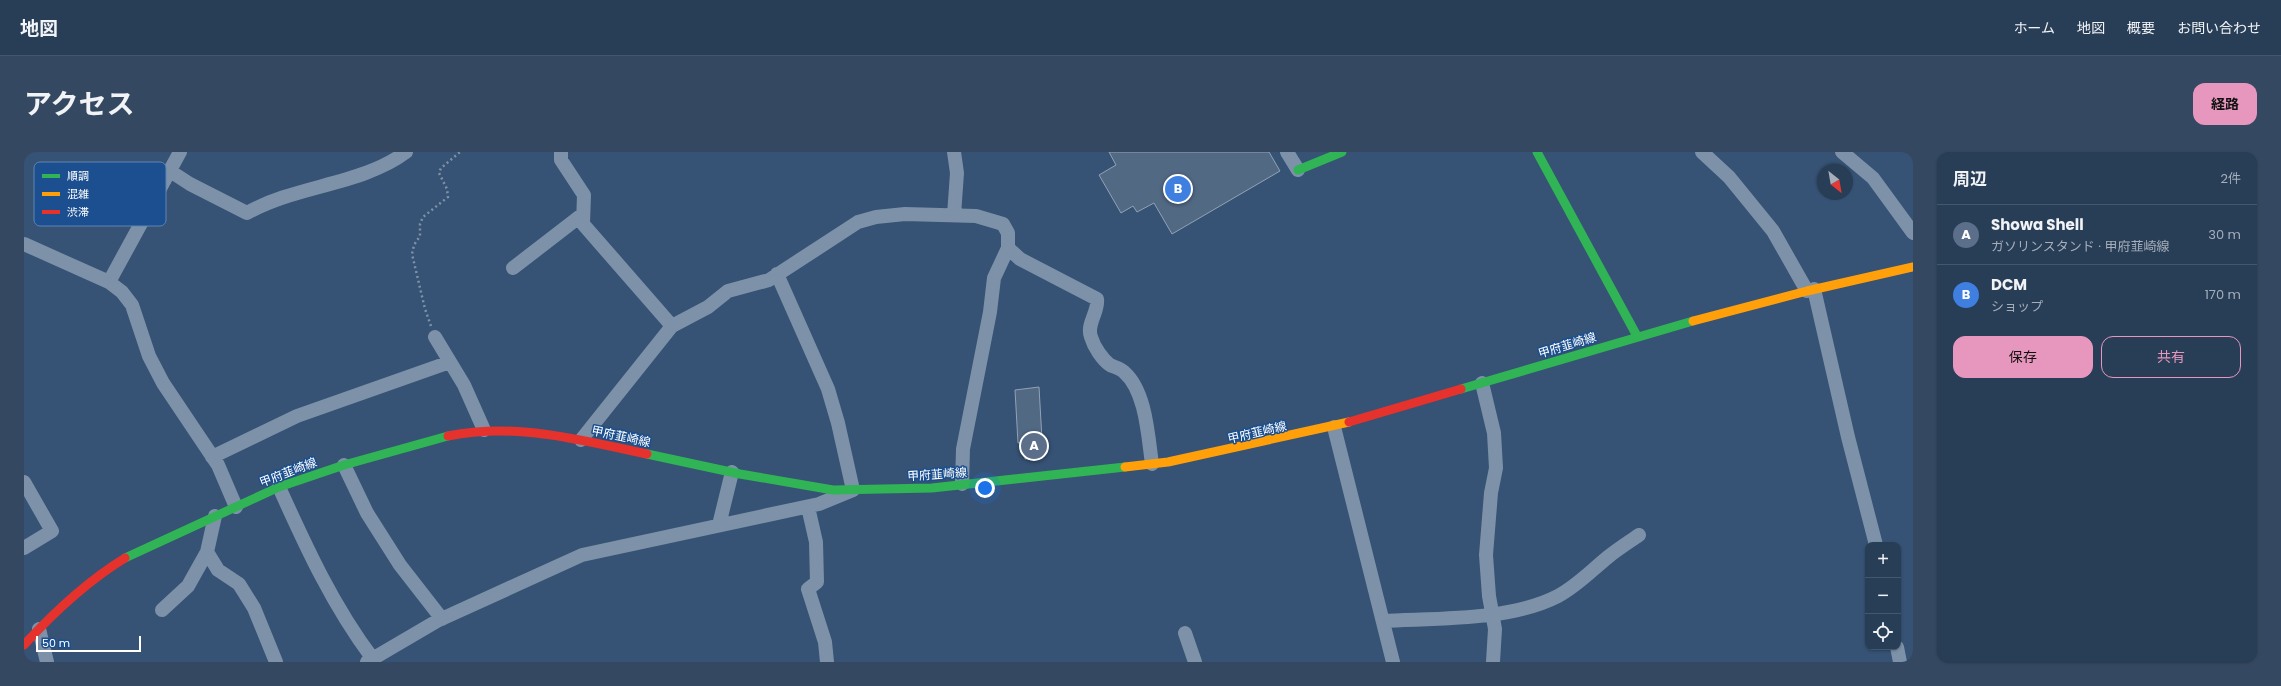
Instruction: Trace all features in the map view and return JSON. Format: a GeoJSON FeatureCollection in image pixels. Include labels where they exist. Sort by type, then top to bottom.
{"type":"FeatureCollection","features":[{"type":"Feature","properties":{"kind":"main road"},"geometry":{"type":"LineString","coordinates":[[1298,170],[1342,152]]}},
{"type":"Feature","properties":{"kind":"main road"},"geometry":{"type":"LineString","coordinates":[[1537,152],[1636,336]]}},
{"type":"Feature","properties":{"kind":"main road","name":"甲府韮崎線"},"geometry":{"type":"LineString","coordinates":[[24,645],[59,607],[98,574],[134,552],[279,487],[344,465],[426,441],[484,430],[549,433],[732,472],[833,490],[932,488],[1152,464],[1238,449],[1334,427],[1636,336],[1810,290],[1913,267]]}},
{"type":"Feature","properties":{"kind":"street"},"geometry":{"type":"LineString","coordinates":[[166,178],[180,152]]}},
{"type":"Feature","properties":{"kind":"street"},"geometry":{"type":"LineString","coordinates":[[170,171],[190,184],[247,213],[266,202],[382,168],[406,152]]}},
{"type":"Feature","properties":{"kind":"street"},"geometry":{"type":"LineString","coordinates":[[561,152],[561,160],[584,195],[583,224],[672,326]]}},
{"type":"Feature","properties":{"kind":"street"},"geometry":{"type":"LineString","coordinates":[[954,152],[957,173],[954,215]]}},
{"type":"Feature","properties":{"kind":"street"},"geometry":{"type":"LineString","coordinates":[[1287,152],[1298,170]]}},
{"type":"Feature","properties":{"kind":"street"},"geometry":{"type":"LineString","coordinates":[[1702,152],[1729,177],[1773,231],[1810,290],[1875,542]]}},
{"type":"Feature","properties":{"kind":"street"},"geometry":{"type":"LineString","coordinates":[[1842,152],[1873,178],[1913,233]]}},
{"type":"Feature","properties":{"kind":"street"},"geometry":{"type":"LineString","coordinates":[[513,268],[583,214]]}},
{"type":"Feature","properties":{"kind":"street"},"geometry":{"type":"LineString","coordinates":[[581,440],[672,326],[708,307],[728,292],[769,280],[858,222],[876,217],[905,214],[976,216],[1003,224],[1008,233],[1008,248],[994,278],[990,312],[963,449],[962,484]]}},
{"type":"Feature","properties":{"kind":"street"},"geometry":{"type":"LineString","coordinates":[[109,282],[140,226]]}},
{"type":"Feature","properties":{"kind":"street"},"geometry":{"type":"LineString","coordinates":[[24,244],[109,282],[122,292],[132,305],[149,356],[163,382],[212,457],[236,507]]}},
{"type":"Feature","properties":{"kind":"street"},"geometry":{"type":"LineString","coordinates":[[1008,248],[1020,258],[1096,299],[1098,305],[1090,326],[1091,336],[1102,357],[1123,372],[1133,383],[1146,415],[1152,464]]}},
{"type":"Feature","properties":{"kind":"street"},"geometry":{"type":"LineString","coordinates":[[279,487],[317,571],[370,660],[442,619],[582,555],[808,507],[853,490],[838,423],[828,389],[777,274]]}},
{"type":"Feature","properties":{"kind":"street"},"geometry":{"type":"LineString","coordinates":[[435,336],[464,385],[484,430]]}},
{"type":"Feature","properties":{"kind":"street"},"geometry":{"type":"LineString","coordinates":[[212,457],[297,416],[450,362]]}},
{"type":"Feature","properties":{"kind":"street"},"geometry":{"type":"LineString","coordinates":[[1482,383],[1494,433],[1496,468],[1491,493],[1486,555],[1495,630],[1493,662]]}},
{"type":"Feature","properties":{"kind":"street"},"geometry":{"type":"LineString","coordinates":[[1334,427],[1393,662]]}},
{"type":"Feature","properties":{"kind":"street"},"geometry":{"type":"LineString","coordinates":[[344,465],[371,520],[400,565],[442,619]]}},
{"type":"Feature","properties":{"kind":"street"},"geometry":{"type":"LineString","coordinates":[[719,525],[732,472]]}},
{"type":"Feature","properties":{"kind":"street"},"geometry":{"type":"LineString","coordinates":[[24,482],[52,531],[24,548]]}},
{"type":"Feature","properties":{"kind":"street"},"geometry":{"type":"LineString","coordinates":[[808,507],[816,542],[817,582],[808,589],[825,642],[827,662]]}},
{"type":"Feature","properties":{"kind":"street"},"geometry":{"type":"LineString","coordinates":[[162,610],[188,586],[207,552],[215,516]]}},
{"type":"Feature","properties":{"kind":"street"},"geometry":{"type":"LineString","coordinates":[[1383,621],[1493,615],[1557,597],[1576,585],[1610,555],[1638,535]]}},
{"type":"Feature","properties":{"kind":"street"},"geometry":{"type":"LineString","coordinates":[[207,552],[218,570],[239,584],[254,608],[276,662]]}},
{"type":"Feature","properties":{"kind":"street"},"geometry":{"type":"LineString","coordinates":[[39,628],[47,662]]}},
{"type":"Feature","properties":{"kind":"street"},"geometry":{"type":"LineString","coordinates":[[1185,632],[1195,662]]}},
{"type":"Feature","properties":{"kind":"street"},"geometry":{"type":"LineString","coordinates":[[1897,650],[1900,662]]}},
{"type":"Feature","properties":{"kind":"path"},"geometry":{"type":"LineString","coordinates":[[435,336],[425,309],[412,254],[414,245],[420,236],[423,218],[448,197],[447,189],[439,173],[441,168],[460,152]]}},
{"type":"Feature","properties":{"kind":"building"},"geometry":{"type":"Polygon","coordinates":[[[1109,152],[1269,152],[1280,171],[1172,234],[1154,203],[1137,212],[1133,206],[1121,213],[1099,175],[1116,165],[1109,152]]]}},
{"type":"Feature","properties":{"kind":"building"},"geometry":{"type":"Polygon","coordinates":[[[1039,387],[1043,457],[1025,459],[1024,442],[1018,443],[1015,390],[1039,387]]]}},
{"type":"Feature","properties":{"kind":"traffic: fast"},"geometry":{"type":"LineString","coordinates":[[1298,170],[1342,152]]}},
{"type":"Feature","properties":{"kind":"traffic: fast"},"geometry":{"type":"LineString","coordinates":[[1537,152],[1637,336]]}},
{"type":"Feature","properties":{"kind":"traffic: fast"},"geometry":{"type":"LineString","coordinates":[[1461,389],[1693,321]]}},
{"type":"Feature","properties":{"kind":"traffic: fast"},"geometry":{"type":"LineString","coordinates":[[125,558],[279,487],[344,465],[448,436]]}},
{"type":"Feature","properties":{"kind":"traffic: fast"},"geometry":{"type":"LineString","coordinates":[[647,454],[740,474],[833,490],[932,488],[1125,467]]}},
{"type":"Feature","properties":{"kind":"traffic: slow"},"geometry":{"type":"LineString","coordinates":[[1693,321],[1807,291],[1913,267]]}},
{"type":"Feature","properties":{"kind":"traffic: slow"},"geometry":{"type":"LineString","coordinates":[[1125,467],[1168,462],[1349,422]]}},
{"type":"Feature","properties":{"kind":"traffic: jam"},"geometry":{"type":"LineString","coordinates":[[1349,422],[1461,389]]}},
{"type":"Feature","properties":{"kind":"traffic: jam"},"geometry":{"type":"LineString","coordinates":[[448,436],[474,432],[499,431],[548,434],[647,454]]}},
{"type":"Feature","properties":{"kind":"traffic: jam"},"geometry":{"type":"LineString","coordinates":[[24,645],[47,620],[84,587],[125,558]]}},
{"type":"Feature","properties":{"kind":"place","name":"DCM"},"geometry":{"type":"Point","coordinates":[1178,189]}},
{"type":"Feature","properties":{"kind":"place","name":"Showa Shell"},"geometry":{"type":"Point","coordinates":[1034,446]}}]}
